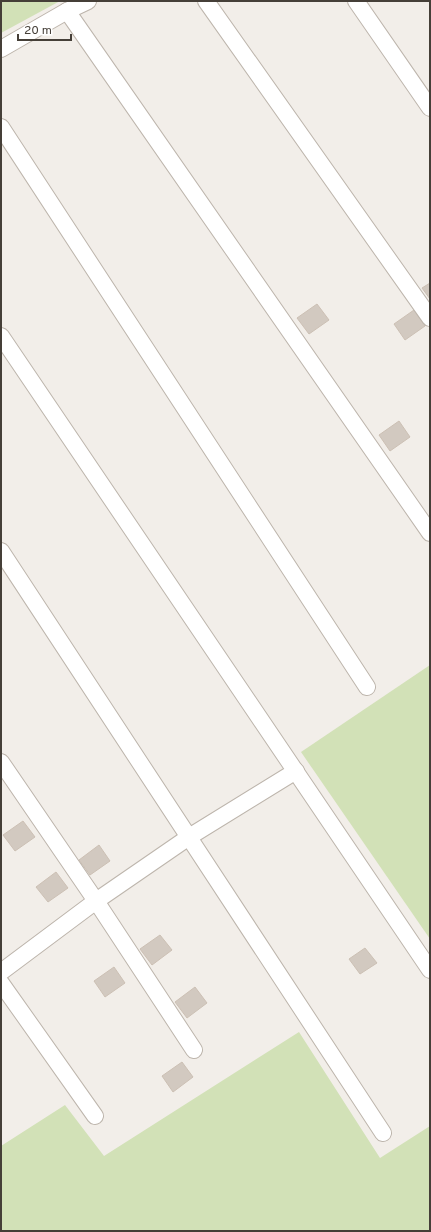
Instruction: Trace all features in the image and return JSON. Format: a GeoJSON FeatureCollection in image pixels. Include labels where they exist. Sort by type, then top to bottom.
{"type":"FeatureCollection","features":[{"type":"Feature","properties":{"kind":"street"},"geometry":{"type":"LineString","coordinates":[[1,49],[67,11],[88,1]]}},
{"type":"Feature","properties":{"kind":"street"},"geometry":{"type":"LineString","coordinates":[[206,1],[430,318]]}},
{"type":"Feature","properties":{"kind":"street"},"geometry":{"type":"LineString","coordinates":[[356,1],[430,108]]}},
{"type":"Feature","properties":{"kind":"street"},"geometry":{"type":"LineString","coordinates":[[67,11],[430,533]]}},
{"type":"Feature","properties":{"kind":"street"},"geometry":{"type":"LineString","coordinates":[[1,127],[367,687]]}},
{"type":"Feature","properties":{"kind":"street"},"geometry":{"type":"LineString","coordinates":[[1,336],[430,970]]}},
{"type":"Feature","properties":{"kind":"street"},"geometry":{"type":"LineString","coordinates":[[1,551],[383,1133]]}},
{"type":"Feature","properties":{"kind":"street"},"geometry":{"type":"LineString","coordinates":[[1,762],[96,901],[194,1050]]}},
{"type":"Feature","properties":{"kind":"street"},"geometry":{"type":"LineString","coordinates":[[1,972],[96,901],[189,837],[296,771]]}},
{"type":"Feature","properties":{"kind":"street"},"geometry":{"type":"LineString","coordinates":[[1,982],[95,1116]]}},
{"type":"Feature","properties":{"kind":"green space"},"geometry":{"type":"Polygon","coordinates":[[[1,1],[60,1],[1,33],[1,1]]]}},
{"type":"Feature","properties":{"kind":"green space"},"geometry":{"type":"Polygon","coordinates":[[[430,665],[430,939],[301,752],[430,665]]]}},
{"type":"Feature","properties":{"kind":"green space"},"geometry":{"type":"Polygon","coordinates":[[[299,1032],[380,1158],[430,1126],[430,1231],[1,1231],[1,1146],[65,1105],[104,1156],[299,1032]]]}},
{"type":"Feature","properties":{"kind":"building"},"geometry":{"type":"Polygon","coordinates":[[[430,283],[430,299],[422,288],[430,283]]]}},
{"type":"Feature","properties":{"kind":"building"},"geometry":{"type":"Polygon","coordinates":[[[317,304],[329,320],[309,334],[297,318],[317,304]]]}},
{"type":"Feature","properties":{"kind":"building"},"geometry":{"type":"Polygon","coordinates":[[[414,310],[425,326],[405,340],[394,324],[414,310]]]}},
{"type":"Feature","properties":{"kind":"building"},"geometry":{"type":"Polygon","coordinates":[[[399,421],[410,437],[390,451],[379,435],[399,421]]]}},
{"type":"Feature","properties":{"kind":"building"},"geometry":{"type":"Polygon","coordinates":[[[23,821],[35,837],[15,851],[3,835],[23,821]]]}},
{"type":"Feature","properties":{"kind":"building"},"geometry":{"type":"Polygon","coordinates":[[[99,845],[110,861],[90,875],[79,860],[99,845]]]}},
{"type":"Feature","properties":{"kind":"building"},"geometry":{"type":"Polygon","coordinates":[[[56,872],[68,888],[48,902],[36,887],[56,872]]]}},
{"type":"Feature","properties":{"kind":"building"},"geometry":{"type":"Polygon","coordinates":[[[160,935],[172,950],[152,965],[140,949],[160,935]]]}},
{"type":"Feature","properties":{"kind":"building"},"geometry":{"type":"Polygon","coordinates":[[[365,948],[377,963],[360,974],[349,959],[365,948]]]}},
{"type":"Feature","properties":{"kind":"building"},"geometry":{"type":"Polygon","coordinates":[[[114,967],[125,983],[105,997],[94,981],[114,967]]]}},
{"type":"Feature","properties":{"kind":"building"},"geometry":{"type":"Polygon","coordinates":[[[195,987],[207,1003],[187,1018],[175,1002],[195,987]]]}},
{"type":"Feature","properties":{"kind":"building"},"geometry":{"type":"Polygon","coordinates":[[[182,1062],[193,1077],[173,1092],[162,1076],[182,1062]]]}}]}
